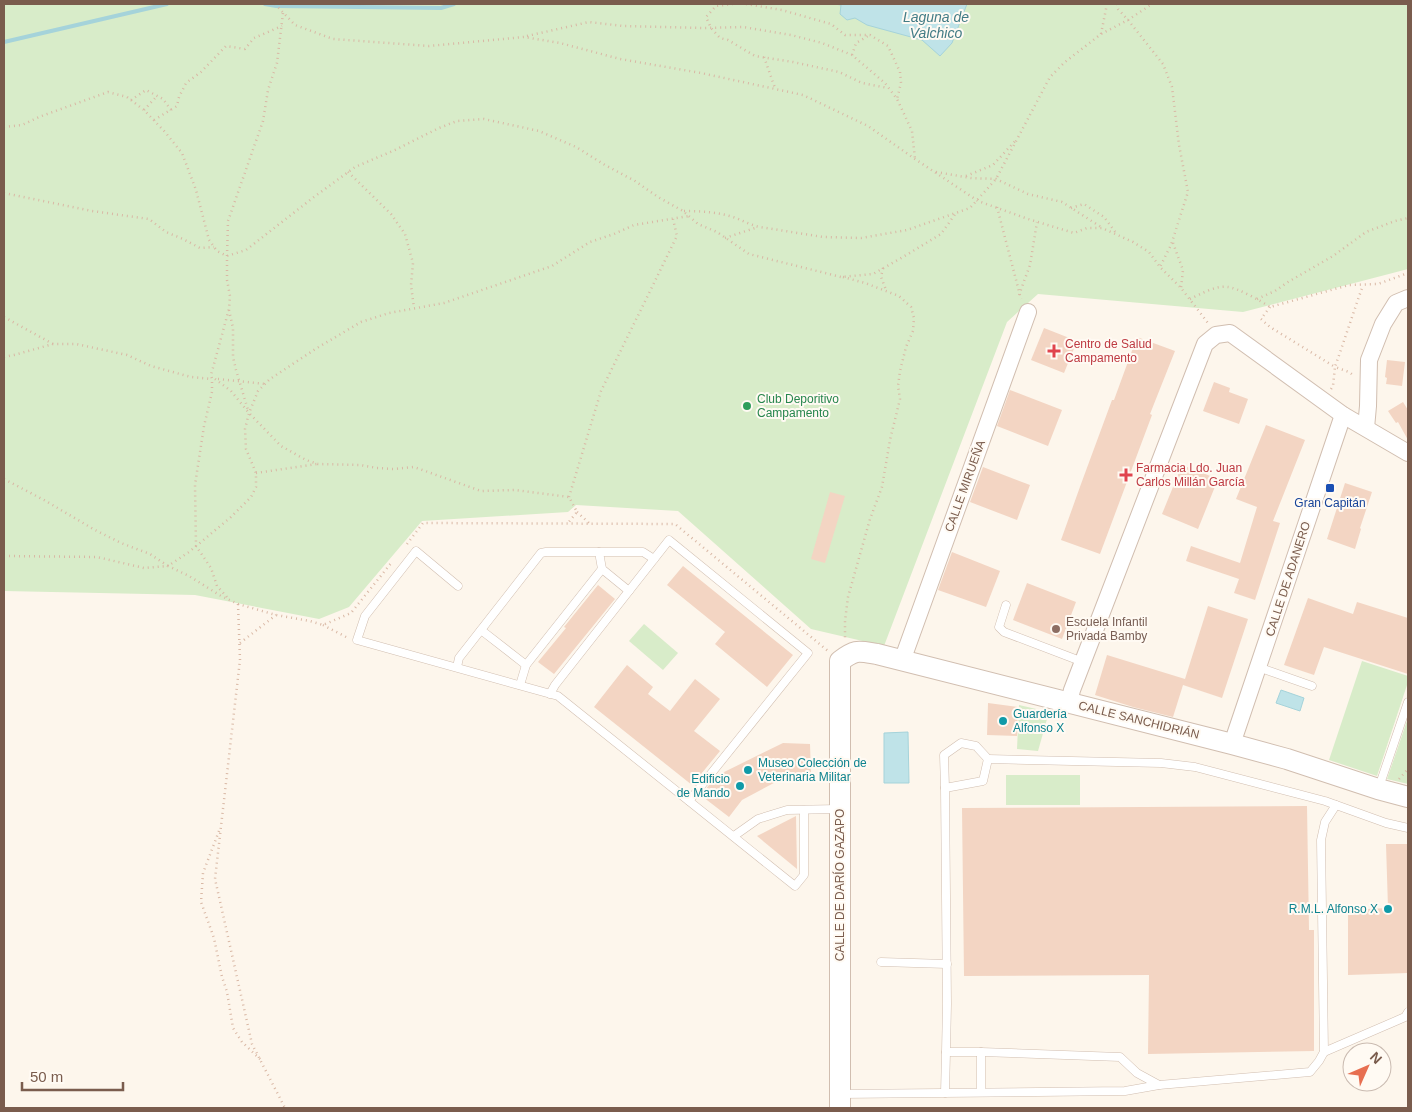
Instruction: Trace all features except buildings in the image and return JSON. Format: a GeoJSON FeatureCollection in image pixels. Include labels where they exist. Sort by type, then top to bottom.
{"type":"FeatureCollection","features":[{"type":"Feature","properties":{"kind":"street"},"geometry":{"type":"LineString","coordinates":[[1366,428],[1369,360],[1383,324],[1396,303],[1408,298]]}},
{"type":"Feature","properties":{"kind":"street","name":"CALLE MIRUEÑA"},"geometry":{"type":"LineString","coordinates":[[902,661],[1028,312]]}},
{"type":"Feature","properties":{"kind":"street"},"geometry":{"type":"LineString","coordinates":[[1069,702],[1072,690],[1210,339],[1230,333],[1343,415],[1408,452]]}},
{"type":"Feature","properties":{"kind":"street","name":"CALLE DE ADANERO"},"geometry":{"type":"LineString","coordinates":[[1232,744],[1343,415]]}},
{"type":"Feature","properties":{"kind":"street","name":"CALLE SANCHIDRIÁN"},"geometry":{"type":"LineString","coordinates":[[840,661],[851,653],[860,651],[902,661],[1232,744],[1408,797]]}},
{"type":"Feature","properties":{"kind":"street","name":"CALLE DE DARÍO GAZAPO"},"geometry":{"type":"LineString","coordinates":[[840,661],[840,1101]]}},
{"type":"Feature","properties":{"kind":"lane"},"geometry":{"type":"LineString","coordinates":[[550,694],[555,685],[669,540],[808,653],[689,800]]}},
{"type":"Feature","properties":{"kind":"lane"},"geometry":{"type":"LineString","coordinates":[[458,586],[416,551],[366,616],[357,640],[558,696],[795,886],[804,875],[804,810]]}},
{"type":"Feature","properties":{"kind":"lane"},"geometry":{"type":"LineString","coordinates":[[599,552],[602,569],[629,590]]}},
{"type":"Feature","properties":{"kind":"lane"},"geometry":{"type":"LineString","coordinates":[[457,667],[459,658],[541,553],[643,552],[654,559]]}},
{"type":"Feature","properties":{"kind":"lane"},"geometry":{"type":"LineString","coordinates":[[520,685],[526,665],[602,569]]}},
{"type":"Feature","properties":{"kind":"lane"},"geometry":{"type":"LineString","coordinates":[[1006,605],[999,627],[1004,632],[1083,662]]}},
{"type":"Feature","properties":{"kind":"lane"},"geometry":{"type":"LineString","coordinates":[[481,630],[526,665]]}},
{"type":"Feature","properties":{"kind":"lane"},"geometry":{"type":"LineString","coordinates":[[1258,667],[1312,686]]}},
{"type":"Feature","properties":{"kind":"lane"},"geometry":{"type":"LineString","coordinates":[[1378,789],[1408,702]]}},
{"type":"Feature","properties":{"kind":"lane"},"geometry":{"type":"LineString","coordinates":[[945,1093],[947,964],[944,754],[961,743],[976,746],[988,759],[1161,762],[1195,767],[1325,801],[1386,823],[1408,828]]}},
{"type":"Feature","properties":{"kind":"lane"},"geometry":{"type":"LineString","coordinates":[[945,788],[983,781],[988,759]]}},
{"type":"Feature","properties":{"kind":"lane"},"geometry":{"type":"LineString","coordinates":[[840,1101],[945,1093],[1125,1091],[1159,1085],[1310,1072],[1320,1061],[1324,1052],[1321,840],[1325,822],[1336,805]]}},
{"type":"Feature","properties":{"kind":"lane"},"geometry":{"type":"LineString","coordinates":[[734,836],[758,819],[787,810],[840,810]]}},
{"type":"Feature","properties":{"kind":"lane"},"geometry":{"type":"LineString","coordinates":[[881,962],[947,964]]}},
{"type":"Feature","properties":{"kind":"lane"},"geometry":{"type":"LineString","coordinates":[[1324,1052],[1405,1017],[1408,1012]]}},
{"type":"Feature","properties":{"kind":"lane"},"geometry":{"type":"LineString","coordinates":[[946,1052],[1120,1056],[1137,1073],[1159,1085]]}},
{"type":"Feature","properties":{"kind":"lane"},"geometry":{"type":"LineString","coordinates":[[980,1092],[981,1052]]}},
{"type":"Feature","properties":{"kind":"path"},"geometry":{"type":"LineString","coordinates":[[275,4],[294,25],[333,39],[430,46],[524,37],[589,22],[623,26],[743,27],[791,35],[822,43],[852,55],[889,88],[897,99],[912,131],[914,159]]}},
{"type":"Feature","properties":{"kind":"path"},"geometry":{"type":"LineString","coordinates":[[733,4],[716,6],[706,17],[711,28],[720,38],[728,40],[755,56],[838,72],[862,83],[889,88]]}},
{"type":"Feature","properties":{"kind":"path"},"geometry":{"type":"LineString","coordinates":[[746,4],[782,10],[830,24],[845,35],[870,35],[888,46],[900,72],[902,83],[897,99]]}},
{"type":"Feature","properties":{"kind":"path"},"geometry":{"type":"LineString","coordinates":[[1101,34],[1107,4]]}},
{"type":"Feature","properties":{"kind":"path"},"geometry":{"type":"LineString","coordinates":[[1117,4],[1118,9],[1163,64],[1172,87],[1179,145],[1188,192],[1172,241],[1160,267]]}},
{"type":"Feature","properties":{"kind":"path"},"geometry":{"type":"LineString","coordinates":[[683,210],[733,217],[753,226],[823,237],[861,238],[907,230],[970,208],[996,180],[1050,77],[1065,62],[1101,34],[1128,20],[1152,4]]}},
{"type":"Feature","properties":{"kind":"path"},"geometry":{"type":"LineString","coordinates":[[283,13],[277,63],[268,90],[263,121],[228,221],[227,280],[230,296],[229,309],[225,327],[215,354],[211,375],[231,391],[249,414],[281,446],[295,455],[318,464]]}},
{"type":"Feature","properties":{"kind":"path"},"geometry":{"type":"LineString","coordinates":[[154,120],[177,106],[186,83],[201,72],[226,46],[245,49],[254,38],[282,26]]}},
{"type":"Feature","properties":{"kind":"path"},"geometry":{"type":"LineString","coordinates":[[852,55],[856,43],[870,35]]}},
{"type":"Feature","properties":{"kind":"path"},"geometry":{"type":"LineString","coordinates":[[524,37],[560,43],[620,59],[701,72],[803,95],[868,126],[978,201],[1074,233],[1087,228],[1102,228]]}},
{"type":"Feature","properties":{"kind":"path"},"geometry":{"type":"LineString","coordinates":[[764,57],[775,88]]}},
{"type":"Feature","properties":{"kind":"path"},"geometry":{"type":"LineString","coordinates":[[131,100],[146,90],[163,99],[171,110]]}},
{"type":"Feature","properties":{"kind":"path"},"geometry":{"type":"LineString","coordinates":[[4,127],[22,125],[108,92],[127,97],[154,120],[182,153],[196,190],[209,240],[217,251],[227,256],[246,250],[355,167],[457,121],[484,119],[539,131],[576,147],[683,210],[698,224],[725,238],[749,254],[841,277],[873,274],[941,234],[956,213]]}},
{"type":"Feature","properties":{"kind":"path"},"geometry":{"type":"LineString","coordinates":[[144,110],[157,96]]}},
{"type":"Feature","properties":{"kind":"path"},"geometry":{"type":"LineString","coordinates":[[965,177],[993,165],[1020,136]]}},
{"type":"Feature","properties":{"kind":"path"},"geometry":{"type":"LineString","coordinates":[[348,172],[391,214],[405,234],[413,262],[411,285],[414,308]]}},
{"type":"Feature","properties":{"kind":"path"},"geometry":{"type":"LineString","coordinates":[[935,172],[996,180],[1028,194],[1062,202],[1102,228],[1149,252],[1160,267],[1182,288],[1190,299],[1210,339]]}},
{"type":"Feature","properties":{"kind":"path"},"geometry":{"type":"LineString","coordinates":[[4,193],[85,210],[149,219],[166,232],[200,248],[214,247]]}},
{"type":"Feature","properties":{"kind":"path"},"geometry":{"type":"LineString","coordinates":[[1071,208],[1084,204],[1104,217],[1117,234]]}},
{"type":"Feature","properties":{"kind":"path"},"geometry":{"type":"LineString","coordinates":[[997,207],[1019,296],[1030,265],[1037,222]]}},
{"type":"Feature","properties":{"kind":"path"},"geometry":{"type":"LineString","coordinates":[[4,556],[97,557],[144,568],[168,566],[231,517],[251,497],[256,487],[256,473],[246,449],[245,429],[258,391],[270,379],[361,322],[389,313],[444,303],[552,266],[590,242],[634,225],[690,216]]}},
{"type":"Feature","properties":{"kind":"path"},"geometry":{"type":"LineString","coordinates":[[1257,299],[1275,291],[1333,256],[1366,232],[1408,218]]}},
{"type":"Feature","properties":{"kind":"path"},"geometry":{"type":"LineString","coordinates":[[590,523],[577,512],[569,497],[601,391],[677,236],[673,219]]}},
{"type":"Feature","properties":{"kind":"path"},"geometry":{"type":"LineString","coordinates":[[725,238],[760,227]]}},
{"type":"Feature","properties":{"kind":"path"},"geometry":{"type":"LineString","coordinates":[[1172,241],[1183,270],[1182,288]]}},
{"type":"Feature","properties":{"kind":"path"},"geometry":{"type":"LineString","coordinates":[[883,268],[881,277],[886,291]]}},
{"type":"Feature","properties":{"kind":"path"},"geometry":{"type":"LineString","coordinates":[[1335,367],[1270,327],[1261,319],[1270,307],[1349,285],[1378,284],[1408,273]]}},
{"type":"Feature","properties":{"kind":"path"},"geometry":{"type":"LineString","coordinates":[[1323,400],[1333,386],[1335,367],[1363,285]]}},
{"type":"Feature","properties":{"kind":"path"},"geometry":{"type":"LineString","coordinates":[[1190,299],[1228,286],[1270,307]]}},
{"type":"Feature","properties":{"kind":"path"},"geometry":{"type":"LineString","coordinates":[[229,309],[233,328],[233,356],[249,414]]}},
{"type":"Feature","properties":{"kind":"path"},"geometry":{"type":"LineString","coordinates":[[4,317],[53,344]]}},
{"type":"Feature","properties":{"kind":"path"},"geometry":{"type":"LineString","coordinates":[[4,357],[53,344],[76,344],[127,355],[151,366],[191,377],[266,384]]}},
{"type":"Feature","properties":{"kind":"path"},"geometry":{"type":"LineString","coordinates":[[214,379],[204,426],[196,485],[196,546],[211,568],[217,586],[228,599]]}},
{"type":"Feature","properties":{"kind":"path"},"geometry":{"type":"LineString","coordinates":[[256,473],[318,464],[352,464],[394,468],[414,467],[482,491],[515,490],[569,497]]}},
{"type":"Feature","properties":{"kind":"path"},"geometry":{"type":"LineString","coordinates":[[4,479],[95,530],[121,543],[150,554],[168,566],[238,604],[240,660],[215,879],[252,1044],[285,1108]]}},
{"type":"Feature","properties":{"kind":"path"},"geometry":{"type":"LineString","coordinates":[[568,523],[577,512]]}},
{"type":"Feature","properties":{"kind":"path"},"geometry":{"type":"LineString","coordinates":[[240,644],[276,615]]}},
{"type":"Feature","properties":{"kind":"path"},"geometry":{"type":"LineString","coordinates":[[323,625],[348,638]]}},
{"type":"Feature","properties":{"kind":"path"},"geometry":{"type":"LineString","coordinates":[[221,828],[203,873],[201,902],[214,938],[227,992],[233,1028],[242,1042],[262,1062]]}},
{"type":"Feature","properties":{"kind":"green space"},"geometry":{"type":"Polygon","coordinates":[[[4,4],[1408,4],[1408,269],[1243,312],[1038,294],[1007,322],[884,646],[811,629],[678,511],[576,505],[568,512],[422,521],[349,607],[319,619],[195,595],[4,591],[4,4]]]}},
{"type":"Feature","properties":{"kind":"green space"},"geometry":{"type":"Polygon","coordinates":[[[644,624],[678,653],[663,670],[629,641],[644,624]]]}},
{"type":"Feature","properties":{"kind":"green space"},"geometry":{"type":"Polygon","coordinates":[[[1362,661],[1408,676],[1408,682],[1377,776],[1329,760],[1362,661]]]}},
{"type":"Feature","properties":{"kind":"green space"},"geometry":{"type":"Polygon","coordinates":[[[1019,705],[1049,712],[1038,751],[1017,749],[1019,705]]]}},
{"type":"Feature","properties":{"kind":"green space"},"geometry":{"type":"Polygon","coordinates":[[[1408,718],[1408,784],[1387,779],[1408,718]]]}},
{"type":"Feature","properties":{"kind":"green space"},"geometry":{"type":"Polygon","coordinates":[[[1006,775],[1080,775],[1080,805],[1006,805],[1006,775]]]}},
{"type":"Feature","properties":{"kind":"water","name":"Laguna de Valchico"},"geometry":{"type":"Polygon","coordinates":[[[835,4],[967,4],[952,43],[940,56],[922,40],[867,25],[855,18],[847,20],[840,14],[841,5],[835,4]]]}},
{"type":"Feature","properties":{"kind":"water"},"geometry":{"type":"Polygon","coordinates":[[[1281,690],[1304,698],[1300,711],[1276,703],[1281,690]]]}},
{"type":"Feature","properties":{"kind":"water"},"geometry":{"type":"Polygon","coordinates":[[[908,732],[909,783],[884,783],[884,733],[908,732]]]}},
{"type":"Feature","properties":{"kind":"waterway"},"geometry":{"type":"LineString","coordinates":[[4,42],[167,4]]}},
{"type":"Feature","properties":{"kind":"waterway"},"geometry":{"type":"LineString","coordinates":[[265,4],[276,6],[441,8],[454,4]]}},
{"type":"Feature","properties":{"kind":"place","name":"Centro de Salud Campamento"},"geometry":{"type":"Point","coordinates":[1054,351]}},
{"type":"Feature","properties":{"kind":"place","name":"Club Deporitivo Campamento"},"geometry":{"type":"Point","coordinates":[747,406]}},
{"type":"Feature","properties":{"kind":"place","name":"Farmacia Ldo. Juan Carlos Millán García"},"geometry":{"type":"Point","coordinates":[1126,475]}},
{"type":"Feature","properties":{"kind":"place","name":"Gran Capitán"},"geometry":{"type":"Point","coordinates":[1330,488]}},
{"type":"Feature","properties":{"kind":"place","name":"Escuela Infantil Privada Bamby"},"geometry":{"type":"Point","coordinates":[1056,629]}},
{"type":"Feature","properties":{"kind":"place","name":"Guardería Alfonso X"},"geometry":{"type":"Point","coordinates":[1003,721]}},
{"type":"Feature","properties":{"kind":"place","name":"Museo Colección de Veterinaria Militar"},"geometry":{"type":"Point","coordinates":[748,770]}},
{"type":"Feature","properties":{"kind":"place","name":"Edificio de Mando"},"geometry":{"type":"Point","coordinates":[740,786]}},
{"type":"Feature","properties":{"kind":"place","name":"R.M.L. Alfonso X"},"geometry":{"type":"Point","coordinates":[1388,909]}}]}
